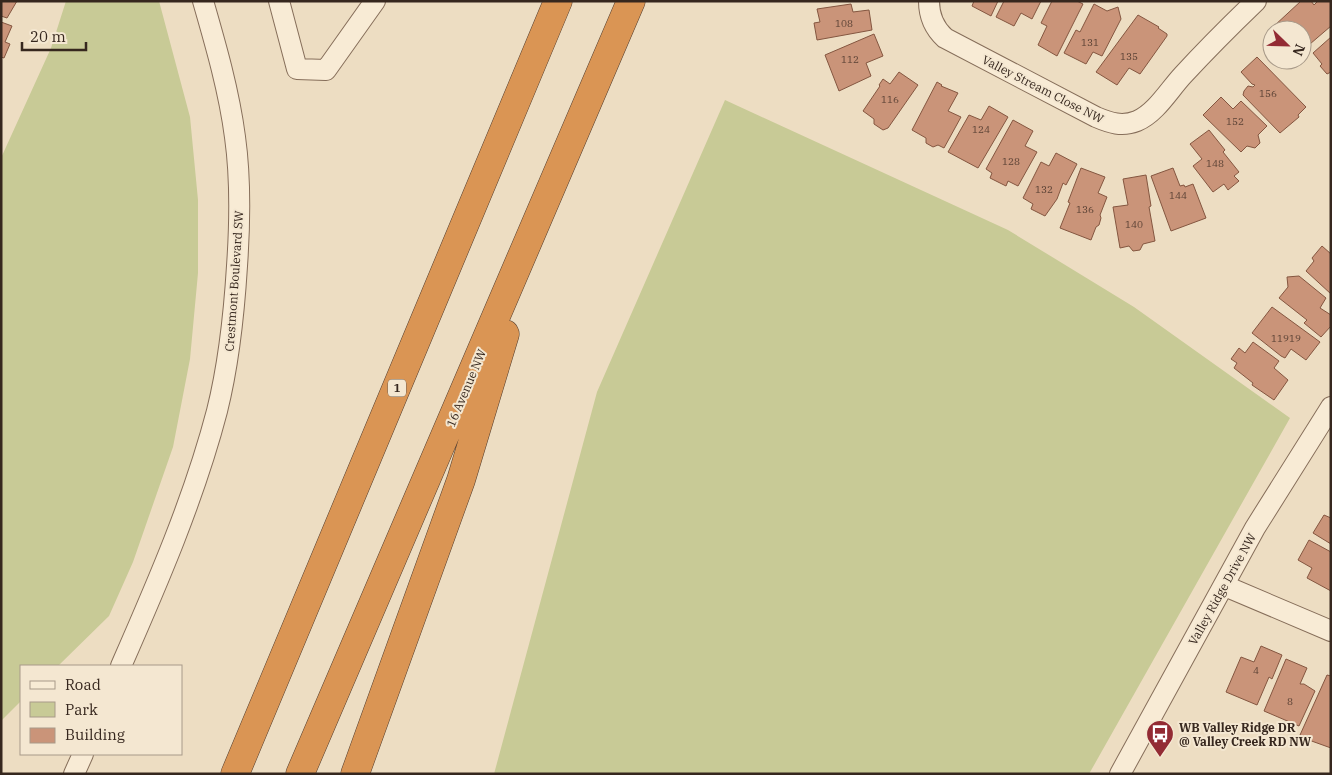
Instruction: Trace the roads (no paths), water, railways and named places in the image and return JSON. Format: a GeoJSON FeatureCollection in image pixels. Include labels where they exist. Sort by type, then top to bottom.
{"type":"FeatureCollection","features":[{"type":"Feature","properties":{"kind":"highway","name":"1"},"geometry":{"type":"LineString","coordinates":[[235,774],[558,1]]}},
{"type":"Feature","properties":{"kind":"highway","name":"16 Avenue NW"},"geometry":{"type":"LineString","coordinates":[[300,774],[631,1]]}},
{"type":"Feature","properties":{"kind":"highway"},"geometry":{"type":"LineString","coordinates":[[354,774],[461,480],[544,206]]}},
{"type":"Feature","properties":{"kind":"street","name":"Crestmont Boulevard SW"},"geometry":{"type":"LineString","coordinates":[[121,665],[173,543],[196,478],[216,412],[226,368],[233,320],[239,246],[239,174],[230,104],[203,1]]}},
{"type":"Feature","properties":{"kind":"street"},"geometry":{"type":"LineString","coordinates":[[279,1],[298,69],[326,70],[375,1]]}},
{"type":"Feature","properties":{"kind":"street","name":"Valley Stream Close NW"},"geometry":{"type":"LineString","coordinates":[[929,1],[930,16],[934,25],[945,38],[1096,117],[1112,124],[1125,124],[1144,117],[1153,109],[1187,71],[1256,1]]}},
{"type":"Feature","properties":{"kind":"street","name":"Valley Ridge Drive NW"},"geometry":{"type":"LineString","coordinates":[[1120,774],[1255,528],[1331,408]]}},
{"type":"Feature","properties":{"kind":"street"},"geometry":{"type":"LineString","coordinates":[[1224,586],[1331,631]]}},
{"type":"Feature","properties":{"kind":"street"},"geometry":{"type":"LineString","coordinates":[[74,774],[83,755]]}},
{"type":"Feature","properties":{"kind":"place","name":"WB Valley Ridge DR @ Valley Creek RD NW"},"geometry":{"type":"Point","coordinates":[1160,758]}}]}
